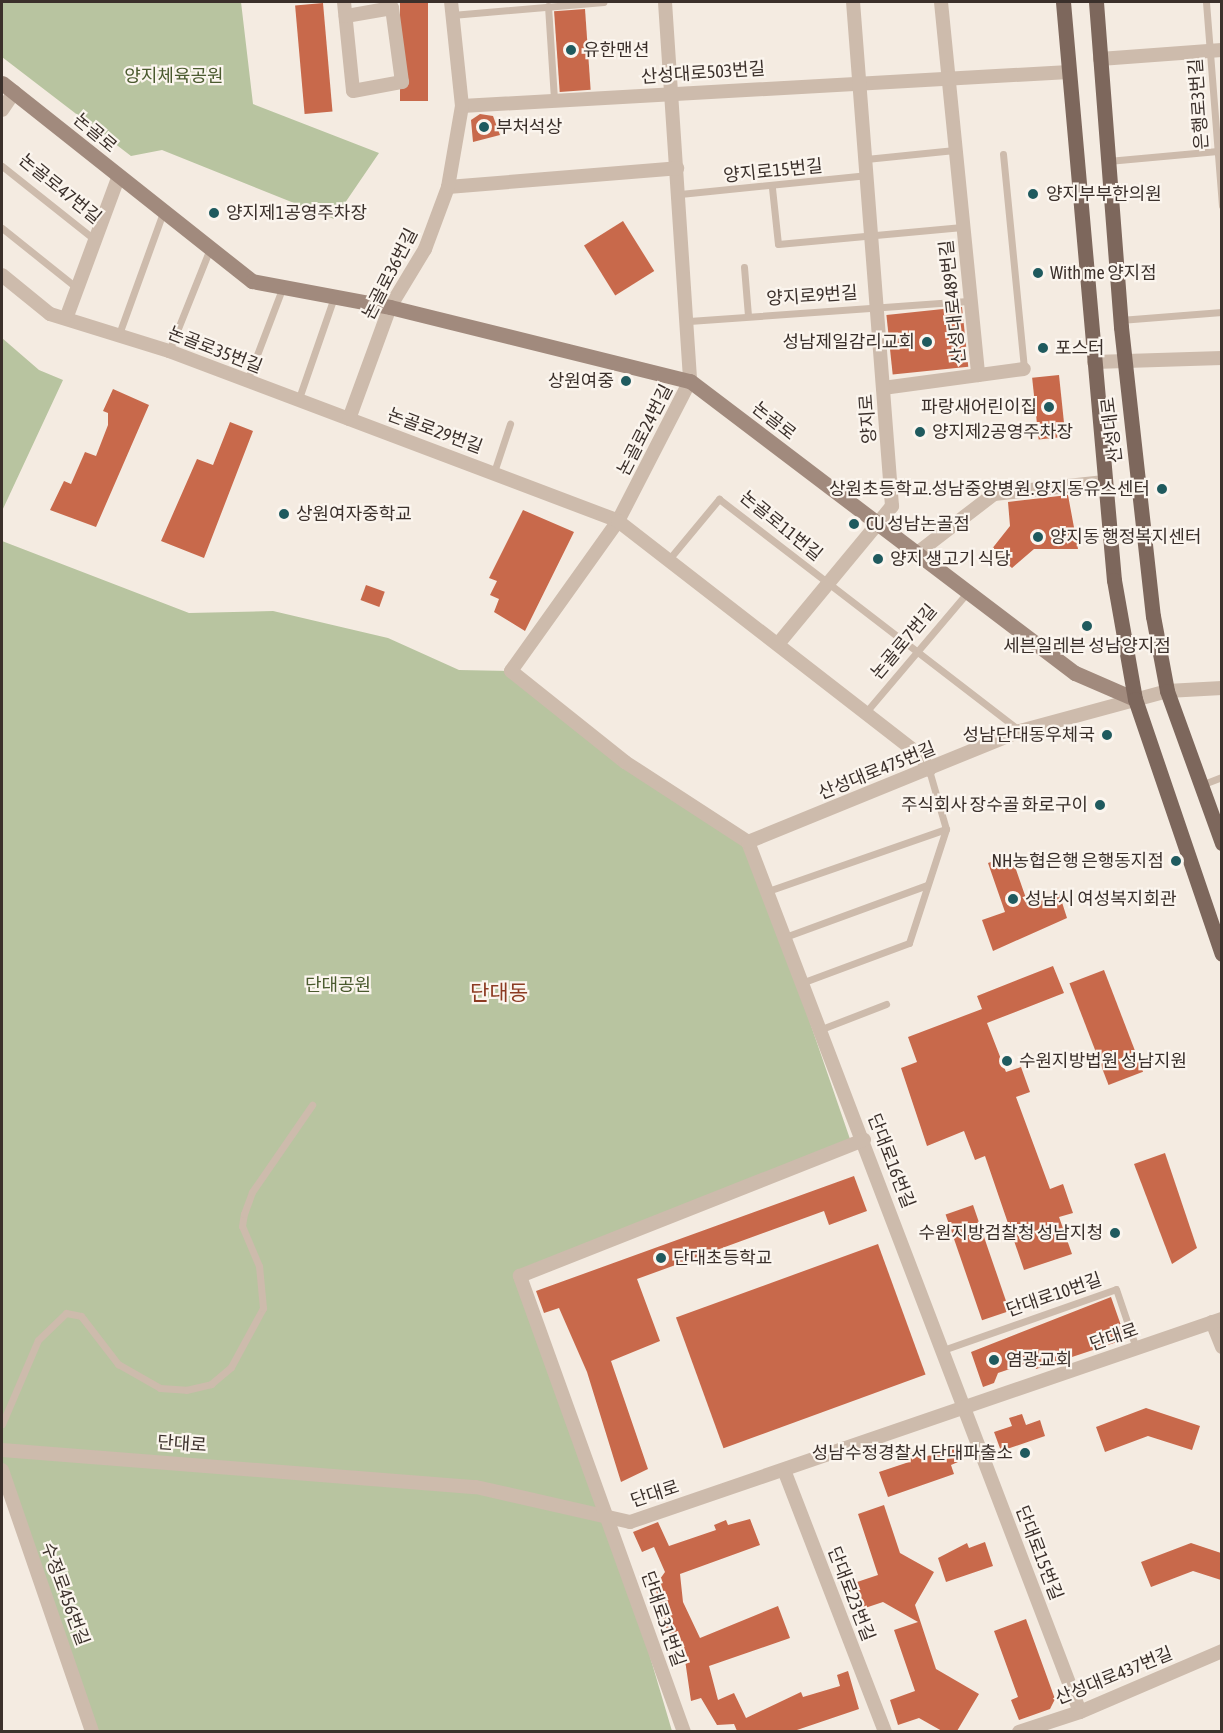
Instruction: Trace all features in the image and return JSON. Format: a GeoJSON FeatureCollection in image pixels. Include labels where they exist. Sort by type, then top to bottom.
{"type":"FeatureCollection","features":[{"type":"Feature","properties":{"kind":"main road","name":"산성대로"},"geometry":{"type":"LineString","coordinates":[[1063,2],[1104,482],[1135,699],[1221,954]]}},
{"type":"Feature","properties":{"kind":"main road","name":"산성대로"},"geometry":{"type":"LineString","coordinates":[[1096,2],[1124,365],[1167,691],[1220,835]]}},
{"type":"Feature","properties":{"kind":"street"},"geometry":{"type":"LineString","coordinates":[[344,2],[353,91],[402,82],[392,8],[346,16]]}},
{"type":"Feature","properties":{"kind":"street","name":"논골로24번길"},"geometry":{"type":"LineString","coordinates":[[665,2],[689,321],[690,381],[618,521],[512,671],[625,762],[748,842]]}},
{"type":"Feature","properties":{"kind":"street","name":"양지로"},"geometry":{"type":"LineString","coordinates":[[853,2],[873,232],[892,506],[879,526]]}},
{"type":"Feature","properties":{"kind":"street"},"geometry":{"type":"LineString","coordinates":[[941,2],[962,227]]}},
{"type":"Feature","properties":{"kind":"street","name":"논골로36번길"},"geometry":{"type":"LineString","coordinates":[[349,418],[390,307],[425,249],[448,187],[462,106],[451,8]]}},
{"type":"Feature","properties":{"kind":"street"},"geometry":{"type":"LineString","coordinates":[[1100,59],[1216,51]]}},
{"type":"Feature","properties":{"kind":"street","name":"산성대로503번길"},"geometry":{"type":"LineString","coordinates":[[462,106],[947,76],[1069,72]]}},
{"type":"Feature","properties":{"kind":"street"},"geometry":{"type":"LineString","coordinates":[[2,110],[8,87]]}},
{"type":"Feature","properties":{"kind":"street","name":"논골로"},"geometry":{"type":"LineString","coordinates":[[8,87],[162,215],[252,281],[390,307],[690,381],[1075,673],[1135,699]]}},
{"type":"Feature","properties":{"kind":"street"},"geometry":{"type":"LineString","coordinates":[[448,187],[677,168]]}},
{"type":"Feature","properties":{"kind":"street","name":"논골로47번길"},"geometry":{"type":"LineString","coordinates":[[68,316],[118,178]]}},
{"type":"Feature","properties":{"kind":"street","name":"산성대로489번길"},"geometry":{"type":"LineString","coordinates":[[962,227],[978,375]]}},
{"type":"Feature","properties":{"kind":"street"},"geometry":{"type":"LineString","coordinates":[[2,276],[50,314],[68,316]]}},
{"type":"Feature","properties":{"kind":"street","name":"논골로35번길"},"geometry":{"type":"LineString","coordinates":[[68,316],[349,418]]}},
{"type":"Feature","properties":{"kind":"street"},"geometry":{"type":"LineString","coordinates":[[1094,362],[1124,365],[1221,358]]}},
{"type":"Feature","properties":{"kind":"street","name":"산성대로489번길"},"geometry":{"type":"LineString","coordinates":[[883,388],[1024,369]]}},
{"type":"Feature","properties":{"kind":"street","name":"논골로29번길"},"geometry":{"type":"LineString","coordinates":[[349,418],[494,472]]}},
{"type":"Feature","properties":{"kind":"street"},"geometry":{"type":"LineString","coordinates":[[494,472],[618,521],[670,558],[921,756],[929,770]]}},
{"type":"Feature","properties":{"kind":"street","name":"산성대로"},"geometry":{"type":"LineString","coordinates":[[916,554],[994,494],[1104,482]]}},
{"type":"Feature","properties":{"kind":"street","name":"논골로11번길"},"geometry":{"type":"LineString","coordinates":[[778,644],[824,583],[879,526]]}},
{"type":"Feature","properties":{"kind":"street","name":"산성대로475번길"},"geometry":{"type":"LineString","coordinates":[[748,842],[1020,731],[1167,691],[1221,688]]}},
{"type":"Feature","properties":{"kind":"street","name":"단대로16번길"},"geometry":{"type":"LineString","coordinates":[[748,842],[804,982],[819,1030],[864,1140],[965,1407]]}},
{"type":"Feature","properties":{"kind":"street","name":"단대로31번길"},"geometry":{"type":"LineString","coordinates":[[684,1731],[520,1276],[864,1140]]}},
{"type":"Feature","properties":{"kind":"street"},"geometry":{"type":"LineString","coordinates":[[1217,1320],[1221,1347]]}},
{"type":"Feature","properties":{"kind":"street","name":"단대로"},"geometry":{"type":"LineString","coordinates":[[2,1450],[476,1487],[630,1522],[1217,1320]]}},
{"type":"Feature","properties":{"kind":"street","name":"단대로15번길"},"geometry":{"type":"LineString","coordinates":[[965,1407],[1080,1712]]}},
{"type":"Feature","properties":{"kind":"street","name":"수정로456번길"},"geometry":{"type":"LineString","coordinates":[[2,1470],[92,1731]]}},
{"type":"Feature","properties":{"kind":"street","name":"단대로23번길"},"geometry":{"type":"LineString","coordinates":[[784,1470],[885,1731]]}},
{"type":"Feature","properties":{"kind":"street","name":"산성대로437번길"},"geometry":{"type":"LineString","coordinates":[[1019,1731],[1080,1712],[1221,1651]]}},
{"type":"Feature","properties":{"kind":"lane"},"geometry":{"type":"LineString","coordinates":[[451,8],[548,6],[603,2]]}},
{"type":"Feature","properties":{"kind":"lane","name":"은행로3번길"},"geometry":{"type":"LineString","coordinates":[[1206,2],[1216,51],[1221,205]]}},
{"type":"Feature","properties":{"kind":"lane"},"geometry":{"type":"LineString","coordinates":[[548,6],[554,100]]}},
{"type":"Feature","properties":{"kind":"lane"},"geometry":{"type":"LineString","coordinates":[[866,159],[955,150]]}},
{"type":"Feature","properties":{"kind":"lane"},"geometry":{"type":"LineString","coordinates":[[1108,160],[1218,151]]}},
{"type":"Feature","properties":{"kind":"lane"},"geometry":{"type":"LineString","coordinates":[[1003,154],[1024,369]]}},
{"type":"Feature","properties":{"kind":"lane","name":"논골로47번길"},"geometry":{"type":"LineString","coordinates":[[2,166],[95,240]]}},
{"type":"Feature","properties":{"kind":"lane","name":"양지로15번길"},"geometry":{"type":"LineString","coordinates":[[680,194],[772,188],[868,175]]}},
{"type":"Feature","properties":{"kind":"lane"},"geometry":{"type":"LineString","coordinates":[[772,188],[778,244],[873,232],[962,227]]}},
{"type":"Feature","properties":{"kind":"lane"},"geometry":{"type":"LineString","coordinates":[[119,334],[162,215]]}},
{"type":"Feature","properties":{"kind":"lane"},"geometry":{"type":"LineString","coordinates":[[2,228],[77,288]]}},
{"type":"Feature","properties":{"kind":"lane"},"geometry":{"type":"LineString","coordinates":[[169,351],[209,251]]}},
{"type":"Feature","properties":{"kind":"lane","name":"양지로9번길"},"geometry":{"type":"LineString","coordinates":[[744,267],[748,316]]}},
{"type":"Feature","properties":{"kind":"lane"},"geometry":{"type":"LineString","coordinates":[[247,381],[283,286]]}},
{"type":"Feature","properties":{"kind":"lane"},"geometry":{"type":"LineString","coordinates":[[298,401],[334,297]]}},
{"type":"Feature","properties":{"kind":"lane"},"geometry":{"type":"LineString","coordinates":[[878,306],[971,301]]}},
{"type":"Feature","properties":{"kind":"lane","name":"양지로9번길"},"geometry":{"type":"LineString","coordinates":[[689,321],[878,306]]}},
{"type":"Feature","properties":{"kind":"lane"},"geometry":{"type":"LineString","coordinates":[[1120,320],[1221,312]]}},
{"type":"Feature","properties":{"kind":"lane","name":"논골로29번길"},"geometry":{"type":"LineString","coordinates":[[494,472],[510,424]]}},
{"type":"Feature","properties":{"kind":"lane","name":"논골로11번길"},"geometry":{"type":"LineString","coordinates":[[670,558],[719,499],[824,583],[914,649]]}},
{"type":"Feature","properties":{"kind":"lane","name":"논골로7번길"},"geometry":{"type":"LineString","coordinates":[[866,712],[914,649],[967,593]]}},
{"type":"Feature","properties":{"kind":"lane"},"geometry":{"type":"LineString","coordinates":[[914,649],[1020,731]]}},
{"type":"Feature","properties":{"kind":"lane"},"geometry":{"type":"LineString","coordinates":[[804,982],[909,943],[946,829],[929,770]]}},
{"type":"Feature","properties":{"kind":"lane"},"geometry":{"type":"LineString","coordinates":[[1201,785],[1221,777]]}},
{"type":"Feature","properties":{"kind":"lane"},"geometry":{"type":"LineString","coordinates":[[768,891],[946,829]]}},
{"type":"Feature","properties":{"kind":"lane"},"geometry":{"type":"LineString","coordinates":[[785,937],[927,885]]}},
{"type":"Feature","properties":{"kind":"lane"},"geometry":{"type":"LineString","coordinates":[[819,1030],[886,1004]]}},
{"type":"Feature","properties":{"kind":"lane"},"geometry":{"type":"LineString","coordinates":[[2,1424],[38,1340],[66,1313],[81,1316],[117,1364],[160,1388],[186,1390],[211,1384],[231,1366],[262,1308],[259,1266],[242,1226],[244,1214],[252,1192],[312,1105]]}},
{"type":"Feature","properties":{"kind":"lane","name":"단대로10번길"},"geometry":{"type":"LineString","coordinates":[[943,1350],[1116,1289],[1136,1348]]}},
{"type":"Feature","properties":{"kind":"green space","name":"양지체육공원"},"geometry":{"type":"Polygon","coordinates":[[[2,2],[241,2],[253,104],[379,153],[334,219],[162,150],[131,156],[2,57],[2,2]]]}},
{"type":"Feature","properties":{"kind":"green space"},"geometry":{"type":"Polygon","coordinates":[[[2,338],[39,370],[63,380],[2,511],[2,338]]]}},
{"type":"Feature","properties":{"kind":"green space","name":"단대공원"},"geometry":{"type":"Polygon","coordinates":[[[2,541],[189,613],[273,611],[388,638],[459,670],[511,671],[625,762],[748,842],[850,1139],[514,1273],[609,1518],[672,1731],[92,1731],[2,1471],[2,541]]]}},
{"type":"Feature","properties":{"kind":"building"},"geometry":{"type":"Polygon","coordinates":[[[400,2],[428,2],[428,101],[400,101],[400,2]]]}},
{"type":"Feature","properties":{"kind":"building"},"geometry":{"type":"Polygon","coordinates":[[[323,3],[332,112],[305,114],[295,5],[323,3]]]}},
{"type":"Feature","properties":{"kind":"building","name":"유한맨션"},"geometry":{"type":"Polygon","coordinates":[[[585,9],[591,90],[560,92],[554,11],[585,9]]]}},
{"type":"Feature","properties":{"kind":"building","name":"부처석상"},"geometry":{"type":"Polygon","coordinates":[[[480,114],[493,116],[500,135],[473,142],[471,120],[480,114]]]}},
{"type":"Feature","properties":{"kind":"building"},"geometry":{"type":"Polygon","coordinates":[[[623,221],[654,271],[615,295],[584,245],[623,221]]]}},
{"type":"Feature","properties":{"kind":"building","name":"성남제일감리교회"},"geometry":{"type":"Polygon","coordinates":[[[962,307],[968,367],[893,375],[886,315],[962,307]]]}},
{"type":"Feature","properties":{"kind":"building","name":"파랑새어린이집"},"geometry":{"type":"Polygon","coordinates":[[[1059,375],[1065,437],[1039,439],[1032,378],[1059,375]]]}},
{"type":"Feature","properties":{"kind":"building"},"geometry":{"type":"Polygon","coordinates":[[[113,389],[149,405],[96,527],[50,510],[64,481],[71,484],[85,452],[96,456],[108,425],[108,413],[103,411],[113,389]]]}},
{"type":"Feature","properties":{"kind":"building"},"geometry":{"type":"Polygon","coordinates":[[[230,422],[253,431],[204,558],[161,541],[197,459],[213,465],[230,422]]]}},
{"type":"Feature","properties":{"kind":"building","name":"양지동 행정복지센터"},"geometry":{"type":"Polygon","coordinates":[[[1068,495],[1078,549],[1034,549],[1012,568],[991,550],[1010,526],[1008,502],[1068,495]]]}},
{"type":"Feature","properties":{"kind":"building"},"geometry":{"type":"Polygon","coordinates":[[[523,510],[574,532],[525,631],[494,612],[499,599],[490,595],[497,581],[489,578],[523,510]]]}},
{"type":"Feature","properties":{"kind":"building"},"geometry":{"type":"Polygon","coordinates":[[[366,585],[385,592],[379,607],[361,600],[366,585]]]}},
{"type":"Feature","properties":{"kind":"building","name":"성남시 여성복지회관"},"geometry":{"type":"Polygon","coordinates":[[[1011,855],[1028,904],[1059,893],[1067,918],[993,951],[982,920],[1005,912],[988,863],[1011,855]]]}},
{"type":"Feature","properties":{"kind":"building"},"geometry":{"type":"Polygon","coordinates":[[[1053,966],[1064,993],[987,1023],[1006,1072],[1021,1067],[1030,1092],[1016,1097],[1050,1189],[1063,1184],[1073,1213],[1059,1217],[1072,1254],[1024,1270],[985,1156],[975,1160],[964,1131],[927,1146],[901,1068],[917,1062],[908,1037],[982,1009],[977,996],[1053,966]]]}},
{"type":"Feature","properties":{"kind":"building"},"geometry":{"type":"Polygon","coordinates":[[[1104,970],[1143,1072],[1109,1085],[1069,983],[1104,970]]]}},
{"type":"Feature","properties":{"kind":"building"},"geometry":{"type":"Polygon","coordinates":[[[1165,1153],[1197,1248],[1172,1264],[1134,1164],[1165,1153]]]}},
{"type":"Feature","properties":{"kind":"building"},"geometry":{"type":"Polygon","coordinates":[[[854,1176],[867,1211],[829,1225],[824,1211],[637,1279],[660,1341],[611,1361],[648,1469],[621,1482],[587,1372],[559,1308],[544,1313],[536,1291],[854,1176]]]}},
{"type":"Feature","properties":{"kind":"building"},"geometry":{"type":"Polygon","coordinates":[[[973,1205],[1009,1311],[982,1320],[946,1214],[973,1205]]]}},
{"type":"Feature","properties":{"kind":"building"},"geometry":{"type":"Polygon","coordinates":[[[878,1244],[926,1375],[724,1448],[676,1318],[878,1244]]]}},
{"type":"Feature","properties":{"kind":"building"},"geometry":{"type":"Polygon","coordinates":[[[1111,1297],[1124,1334],[1120,1341],[1036,1369],[1033,1361],[998,1373],[994,1383],[983,1387],[971,1352],[1111,1297]]]}},
{"type":"Feature","properties":{"kind":"building"},"geometry":{"type":"Polygon","coordinates":[[[1146,1408],[1200,1426],[1192,1450],[1148,1436],[1105,1452],[1096,1427],[1146,1408]]]}},
{"type":"Feature","properties":{"kind":"building"},"geometry":{"type":"Polygon","coordinates":[[[1022,1414],[1026,1425],[1040,1420],[1045,1436],[1001,1451],[994,1432],[1012,1426],[1009,1418],[1022,1414]]]}},
{"type":"Feature","properties":{"kind":"building"},"geometry":{"type":"Polygon","coordinates":[[[953,1447],[958,1462],[951,1465],[954,1474],[888,1497],[879,1472],[909,1462],[906,1455],[919,1450],[922,1458],[953,1447]]]}},
{"type":"Feature","properties":{"kind":"building"},"geometry":{"type":"Polygon","coordinates":[[[884,1505],[900,1553],[934,1572],[915,1605],[936,1669],[979,1694],[957,1731],[942,1731],[919,1718],[898,1725],[890,1700],[915,1691],[894,1630],[918,1622],[883,1602],[862,1609],[854,1583],[878,1575],[858,1514],[884,1505]]]}},
{"type":"Feature","properties":{"kind":"building"},"geometry":{"type":"Polygon","coordinates":[[[750,1519],[760,1545],[680,1574],[683,1602],[700,1638],[778,1606],[790,1638],[709,1666],[718,1700],[734,1693],[746,1718],[801,1692],[803,1697],[840,1686],[837,1675],[848,1671],[859,1709],[794,1731],[737,1731],[734,1724],[717,1725],[701,1698],[691,1701],[685,1660],[664,1624],[655,1586],[665,1572],[654,1547],[642,1552],[633,1532],[658,1522],[669,1546],[716,1530],[714,1525],[726,1520],[728,1525],[750,1519]]]}},
{"type":"Feature","properties":{"kind":"building"},"geometry":{"type":"Polygon","coordinates":[[[985,1542],[993,1566],[946,1582],[938,1558],[967,1543],[969,1548],[985,1542]]]}},
{"type":"Feature","properties":{"kind":"building"},"geometry":{"type":"Polygon","coordinates":[[[1191,1543],[1221,1553],[1221,1580],[1193,1571],[1151,1587],[1141,1562],[1191,1543]]]}},
{"type":"Feature","properties":{"kind":"building"},"geometry":{"type":"Polygon","coordinates":[[[1026,1619],[1055,1699],[1050,1709],[1019,1720],[1011,1700],[1018,1697],[994,1631],[1026,1619]]]}},
{"type":"Feature","properties":{"kind":"place","name":"유한맨션"},"geometry":{"type":"Point","coordinates":[571,50]}},
{"type":"Feature","properties":{"kind":"place","name":"부처석상"},"geometry":{"type":"Point","coordinates":[484,127]}},
{"type":"Feature","properties":{"kind":"place","name":"양지부부한의원"},"geometry":{"type":"Point","coordinates":[1033,194]}},
{"type":"Feature","properties":{"kind":"place","name":"양지제1공영주차장"},"geometry":{"type":"Point","coordinates":[214,213]}},
{"type":"Feature","properties":{"kind":"place","name":"With me 양지점"},"geometry":{"type":"Point","coordinates":[1038,273]}},
{"type":"Feature","properties":{"kind":"place","name":"성남제일감리교회"},"geometry":{"type":"Point","coordinates":[927,342]}},
{"type":"Feature","properties":{"kind":"place","name":"포스터"},"geometry":{"type":"Point","coordinates":[1043,348]}},
{"type":"Feature","properties":{"kind":"place","name":"상원여중"},"geometry":{"type":"Point","coordinates":[626,381]}},
{"type":"Feature","properties":{"kind":"place","name":"파랑새어린이집"},"geometry":{"type":"Point","coordinates":[1049,407]}},
{"type":"Feature","properties":{"kind":"place","name":"양지제2공영주차장"},"geometry":{"type":"Point","coordinates":[920,432]}},
{"type":"Feature","properties":{"kind":"place","name":"상원초등학교.성남중앙병원.양지동유스센터"},"geometry":{"type":"Point","coordinates":[1162,489]}},
{"type":"Feature","properties":{"kind":"place","name":"상원여자중학교"},"geometry":{"type":"Point","coordinates":[284,514]}},
{"type":"Feature","properties":{"kind":"place","name":"CU 성남논골점"},"geometry":{"type":"Point","coordinates":[854,524]}},
{"type":"Feature","properties":{"kind":"place","name":"양지동 행정복지센터"},"geometry":{"type":"Point","coordinates":[1038,537]}},
{"type":"Feature","properties":{"kind":"place","name":"양지 생고기 식당"},"geometry":{"type":"Point","coordinates":[878,559]}},
{"type":"Feature","properties":{"kind":"place","name":"세븐일레븐 성남양지점"},"geometry":{"type":"Point","coordinates":[1087,626]}},
{"type":"Feature","properties":{"kind":"place","name":"성남단대동우체국"},"geometry":{"type":"Point","coordinates":[1107,735]}},
{"type":"Feature","properties":{"kind":"place","name":"주식회사 장수골 화로구이"},"geometry":{"type":"Point","coordinates":[1100,805]}},
{"type":"Feature","properties":{"kind":"place","name":"NH농협은행 은행동지점"},"geometry":{"type":"Point","coordinates":[1176,861]}},
{"type":"Feature","properties":{"kind":"place","name":"성남시 여성복지회관"},"geometry":{"type":"Point","coordinates":[1013,899]}},
{"type":"Feature","properties":{"kind":"place","name":"수원지방법원 성남지원"},"geometry":{"type":"Point","coordinates":[1007,1061]}},
{"type":"Feature","properties":{"kind":"place","name":"수원지방검찰청 성남지청"},"geometry":{"type":"Point","coordinates":[1115,1233]}},
{"type":"Feature","properties":{"kind":"place","name":"단대초등학교"},"geometry":{"type":"Point","coordinates":[661,1258]}},
{"type":"Feature","properties":{"kind":"place","name":"염광교회"},"geometry":{"type":"Point","coordinates":[994,1360]}},
{"type":"Feature","properties":{"kind":"place","name":"성남수정경찰서 단대파출소"},"geometry":{"type":"Point","coordinates":[1025,1453]}},
{"type":"Feature","properties":{"kind":"district","name":"단대동"},"geometry":{"type":"Point","coordinates":[499,992]}}]}
